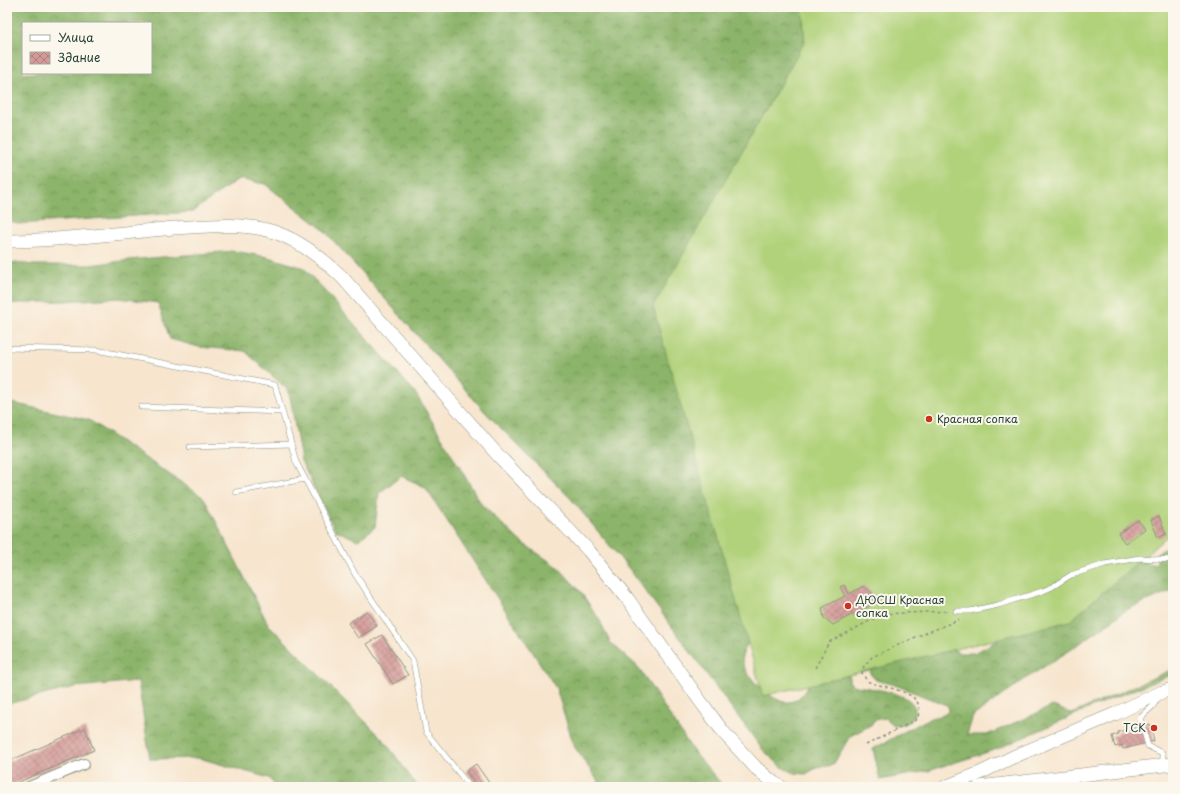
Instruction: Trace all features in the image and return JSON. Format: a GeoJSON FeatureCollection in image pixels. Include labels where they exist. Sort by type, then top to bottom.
{"type":"FeatureCollection","features":[{"type":"Feature","properties":{"kind":"street"},"geometry":{"type":"LineString","coordinates":[[7,241],[74,237],[199,226],[234,226],[253,227],[272,232],[290,239],[311,251],[329,264],[342,277],[496,453],[588,551],[627,598],[724,733],[756,768],[781,787]]}},
{"type":"Feature","properties":{"kind":"street"},"geometry":{"type":"LineString","coordinates":[[945,787],[1167,690]]}},
{"type":"Feature","properties":{"kind":"street"},"geometry":{"type":"LineString","coordinates":[[29,787],[84,764]]}},
{"type":"Feature","properties":{"kind":"street"},"geometry":{"type":"LineString","coordinates":[[979,787],[1169,765]]}},
{"type":"Feature","properties":{"kind":"lane"},"geometry":{"type":"LineString","coordinates":[[7,348],[96,350],[275,385],[296,462],[356,574],[413,661],[426,732],[470,787]]}},
{"type":"Feature","properties":{"kind":"lane"},"geometry":{"type":"LineString","coordinates":[[141,407],[282,412]]}},
{"type":"Feature","properties":{"kind":"lane"},"geometry":{"type":"LineString","coordinates":[[190,447],[291,444]]}},
{"type":"Feature","properties":{"kind":"lane"},"geometry":{"type":"LineString","coordinates":[[236,492],[305,479]]}},
{"type":"Feature","properties":{"kind":"lane"},"geometry":{"type":"LineString","coordinates":[[956,611],[970,611],[998,605],[1043,591],[1071,575],[1105,564],[1127,559],[1140,558],[1173,560]]}},
{"type":"Feature","properties":{"kind":"lane"},"geometry":{"type":"LineString","coordinates":[[1167,690],[1140,718],[1148,746],[1162,753],[1169,765]]}},
{"type":"Feature","properties":{"kind":"path"},"geometry":{"type":"LineString","coordinates":[[815,668],[830,642],[883,614],[956,611],[959,616],[957,621],[897,645],[872,657],[864,666],[862,673],[867,681],[909,695],[916,701],[920,711],[914,722],[866,745]]}},
{"type":"Feature","properties":{"kind":"green space"},"geometry":{"type":"Polygon","coordinates":[[[7,7],[822,7],[751,637],[742,657],[743,664],[759,687],[782,701],[789,702],[799,698],[810,681],[849,673],[849,681],[852,685],[891,692],[909,700],[914,706],[914,717],[907,723],[894,726],[885,718],[874,720],[871,725],[850,736],[833,765],[816,768],[806,774],[795,773],[782,767],[762,749],[630,570],[572,500],[487,414],[324,230],[265,184],[238,179],[192,212],[18,224],[7,221],[7,7]]]}},
{"type":"Feature","properties":{"kind":"green space","name":"Красная сопка"},"geometry":{"type":"Polygon","coordinates":[[[802,7],[1173,7],[1173,531],[1070,621],[763,696],[653,307],[805,41],[802,7]]]}},
{"type":"Feature","properties":{"kind":"green space"},"geometry":{"type":"Polygon","coordinates":[[[234,251],[268,257],[304,268],[414,391],[482,505],[521,542],[558,567],[580,591],[599,619],[610,642],[638,667],[693,751],[724,787],[602,787],[574,746],[556,688],[425,487],[401,476],[379,493],[375,527],[358,540],[335,530],[301,461],[289,391],[245,351],[199,347],[170,339],[158,303],[119,298],[7,304],[7,262],[34,265],[89,265],[234,251]]]}},
{"type":"Feature","properties":{"kind":"green space"},"geometry":{"type":"Polygon","coordinates":[[[7,402],[89,420],[204,498],[268,624],[383,739],[418,787],[276,787],[269,778],[199,758],[150,759],[138,681],[75,687],[7,704],[7,402]]]}},
{"type":"Feature","properties":{"kind":"green space"},"geometry":{"type":"Polygon","coordinates":[[[1166,548],[1173,548],[1173,590],[1128,609],[1072,649],[1028,677],[973,716],[967,735],[987,735],[1053,706],[1072,714],[1173,669],[1173,674],[1106,701],[997,749],[928,771],[880,780],[873,749],[931,718],[946,714],[949,709],[947,705],[895,685],[876,680],[871,675],[870,669],[951,648],[959,653],[975,653],[1136,561],[1143,561],[1155,565],[1157,562],[1157,553],[1166,548]]]}},
{"type":"Feature","properties":{"kind":"building"},"geometry":{"type":"Polygon","coordinates":[[[1159,516],[1166,534],[1158,538],[1151,520],[1159,516]]]}},
{"type":"Feature","properties":{"kind":"building"},"geometry":{"type":"Polygon","coordinates":[[[1138,520],[1145,529],[1125,543],[1118,534],[1138,520]]]}},
{"type":"Feature","properties":{"kind":"building","name":"ДЮСШ Красная сопка"},"geometry":{"type":"Polygon","coordinates":[[[844,585],[849,594],[864,586],[872,593],[873,604],[860,611],[859,616],[854,616],[853,614],[833,625],[824,618],[822,608],[845,596],[840,587],[844,585]]]}},
{"type":"Feature","properties":{"kind":"building"},"geometry":{"type":"Polygon","coordinates":[[[367,611],[377,626],[358,638],[348,623],[367,611]]]}},
{"type":"Feature","properties":{"kind":"building"},"geometry":{"type":"Polygon","coordinates":[[[382,635],[408,675],[393,684],[367,644],[382,635]]]}},
{"type":"Feature","properties":{"kind":"building"},"geometry":{"type":"Polygon","coordinates":[[[1150,724],[1154,741],[1123,749],[1122,745],[1115,747],[1112,736],[1118,734],[1118,732],[1150,724]]]}},
{"type":"Feature","properties":{"kind":"building"},"geometry":{"type":"Polygon","coordinates":[[[85,728],[94,750],[7,787],[7,762],[85,728]]]}},
{"type":"Feature","properties":{"kind":"building"},"geometry":{"type":"Polygon","coordinates":[[[476,764],[492,787],[478,787],[466,771],[476,764]]]}},
{"type":"Feature","properties":{"kind":"place","name":"Красная сопка"},"geometry":{"type":"Point","coordinates":[929,419]}},
{"type":"Feature","properties":{"kind":"place","name":"ДЮСШ Красная сопка"},"geometry":{"type":"Point","coordinates":[848,606]}},
{"type":"Feature","properties":{"kind":"place","name":"ТСК"},"geometry":{"type":"Point","coordinates":[1154,728]}}]}
